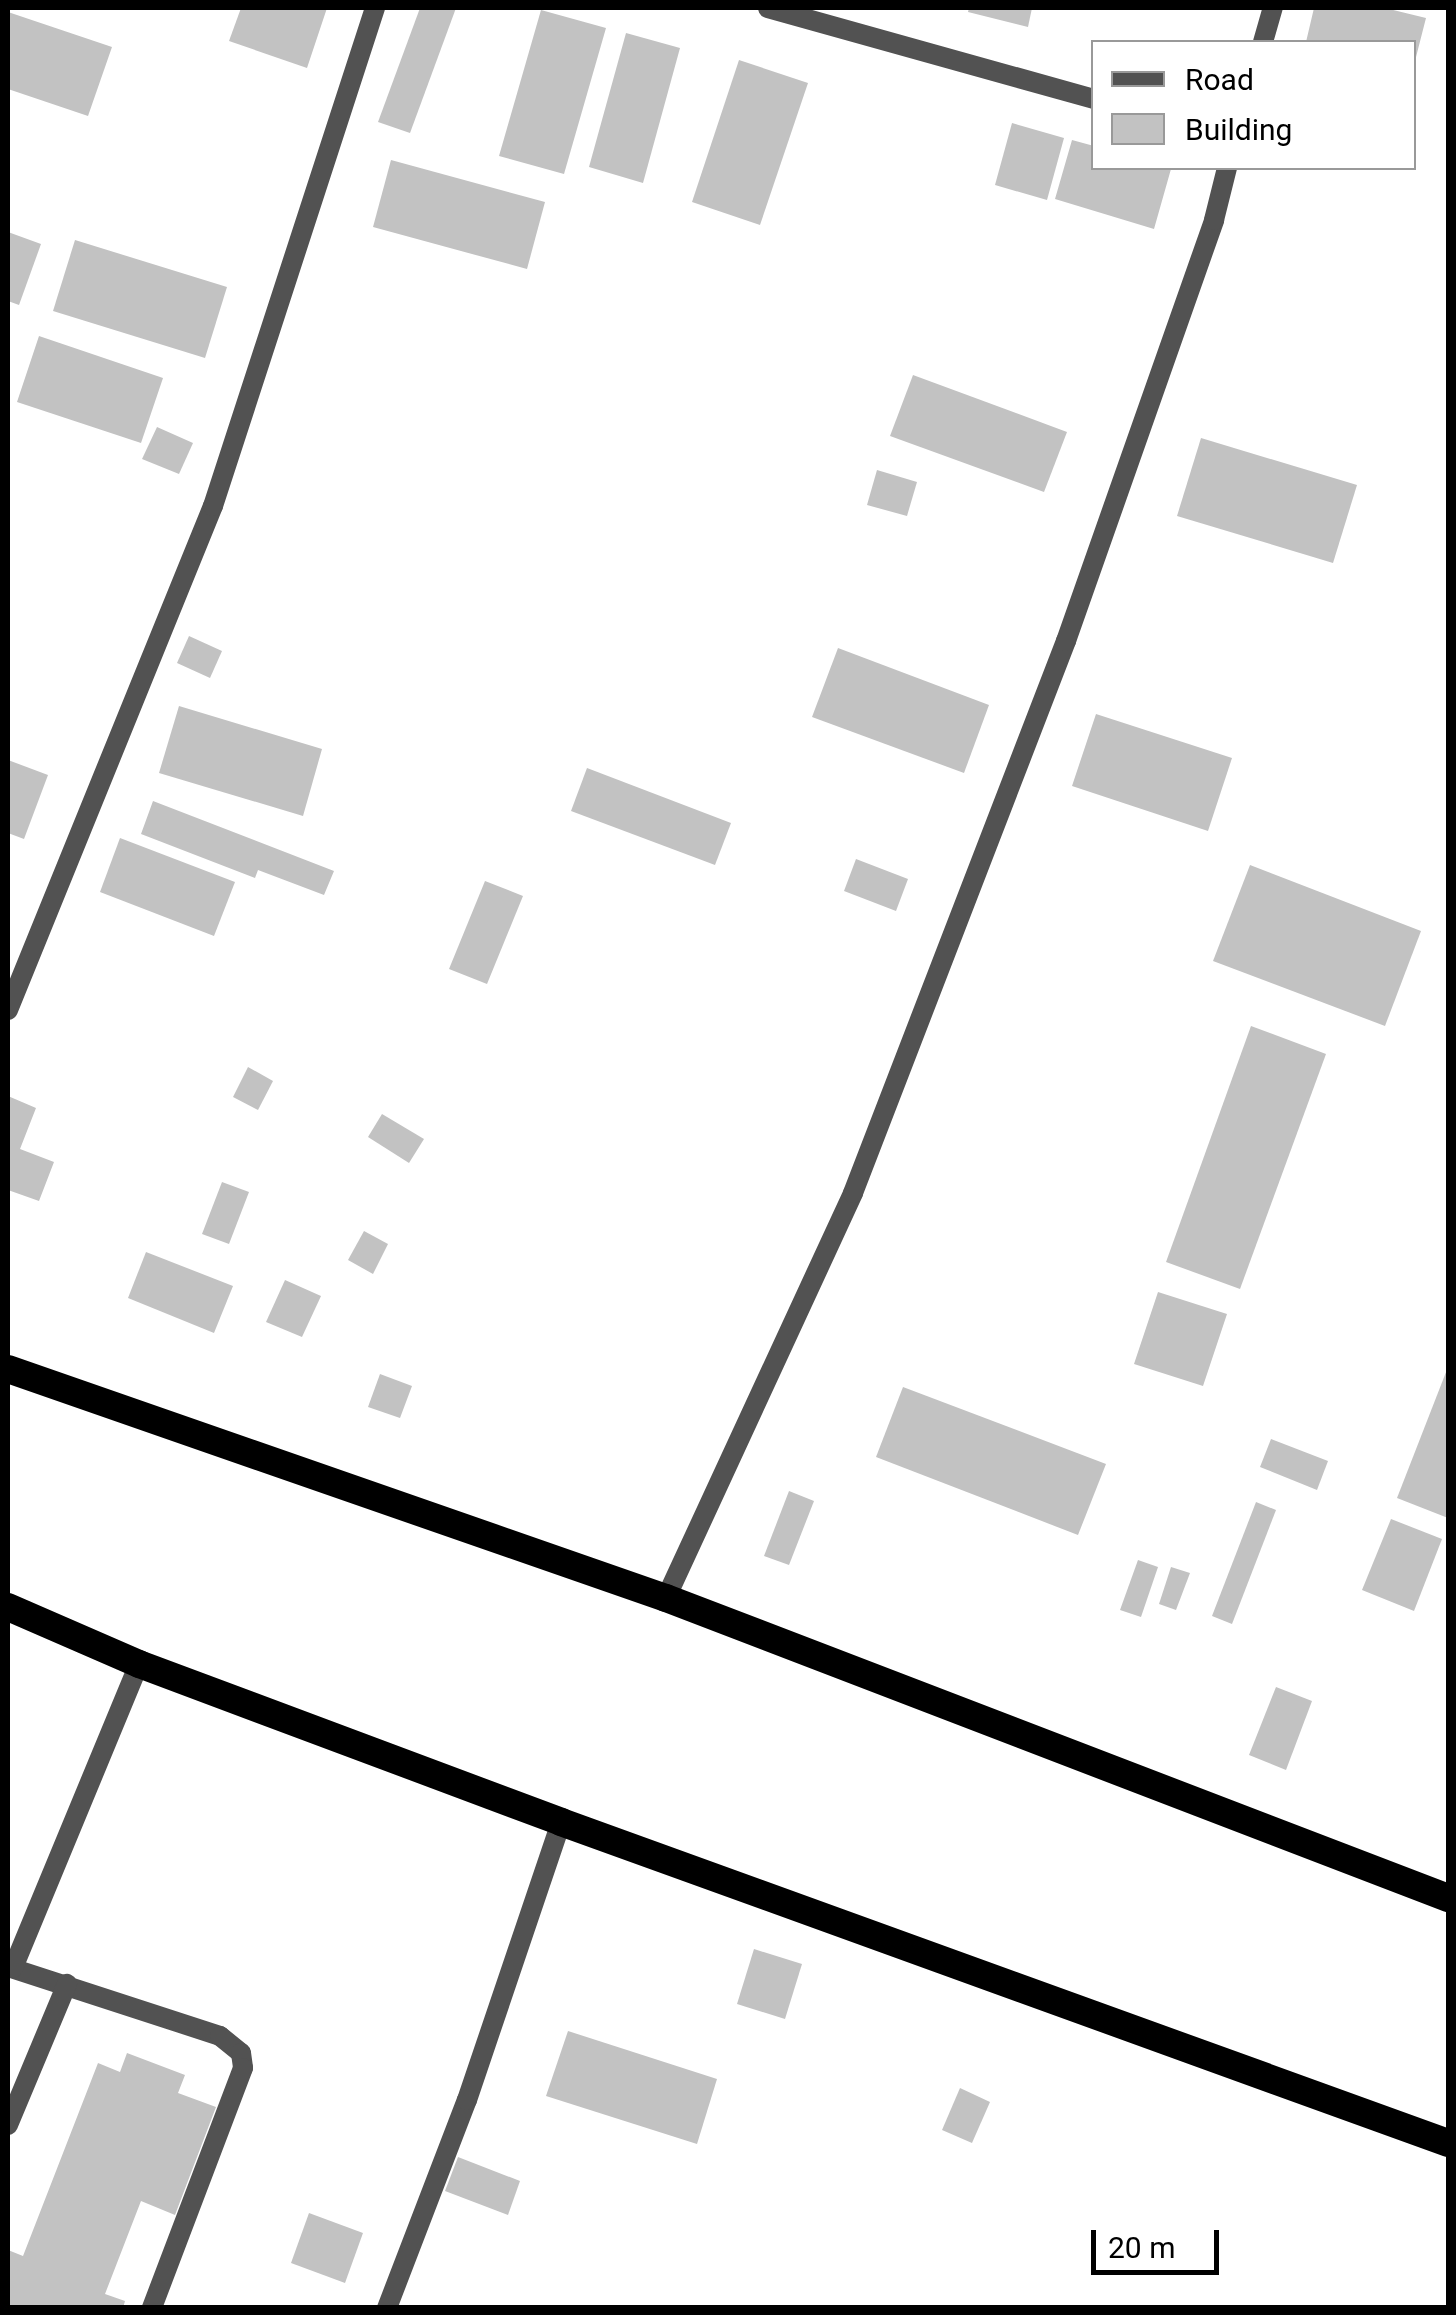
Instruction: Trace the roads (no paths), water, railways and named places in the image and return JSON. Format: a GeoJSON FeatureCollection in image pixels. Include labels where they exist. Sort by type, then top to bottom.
{"type":"FeatureCollection","features":[{"type":"Feature","properties":{"kind":"highway"},"geometry":{"type":"LineString","coordinates":[[8,1369],[666,1598],[1448,1898]]}},
{"type":"Feature","properties":{"kind":"highway"},"geometry":{"type":"LineString","coordinates":[[8,1608],[139,1664],[561,1822],[1448,2143]]}},
{"type":"Feature","properties":{"kind":"street"},"geometry":{"type":"LineString","coordinates":[[8,1010],[212,506],[375,8]]}},
{"type":"Feature","properties":{"kind":"street"},"geometry":{"type":"LineString","coordinates":[[768,8],[1091,98]]}},
{"type":"Feature","properties":{"kind":"street"},"geometry":{"type":"LineString","coordinates":[[1264,40],[1273,8]]}},
{"type":"Feature","properties":{"kind":"street"},"geometry":{"type":"LineString","coordinates":[[666,1598],[853,1194],[1066,642],[1208,237],[1226,170]]}},
{"type":"Feature","properties":{"kind":"street"},"geometry":{"type":"LineString","coordinates":[[139,1664],[10,1968],[220,2036],[241,2053],[243,2068],[152,2308]]}},
{"type":"Feature","properties":{"kind":"street"},"geometry":{"type":"LineString","coordinates":[[387,2308],[466,2100],[561,1822]]}},
{"type":"Feature","properties":{"kind":"street"},"geometry":{"type":"LineString","coordinates":[[8,2124],[67,1984]]}}]}
